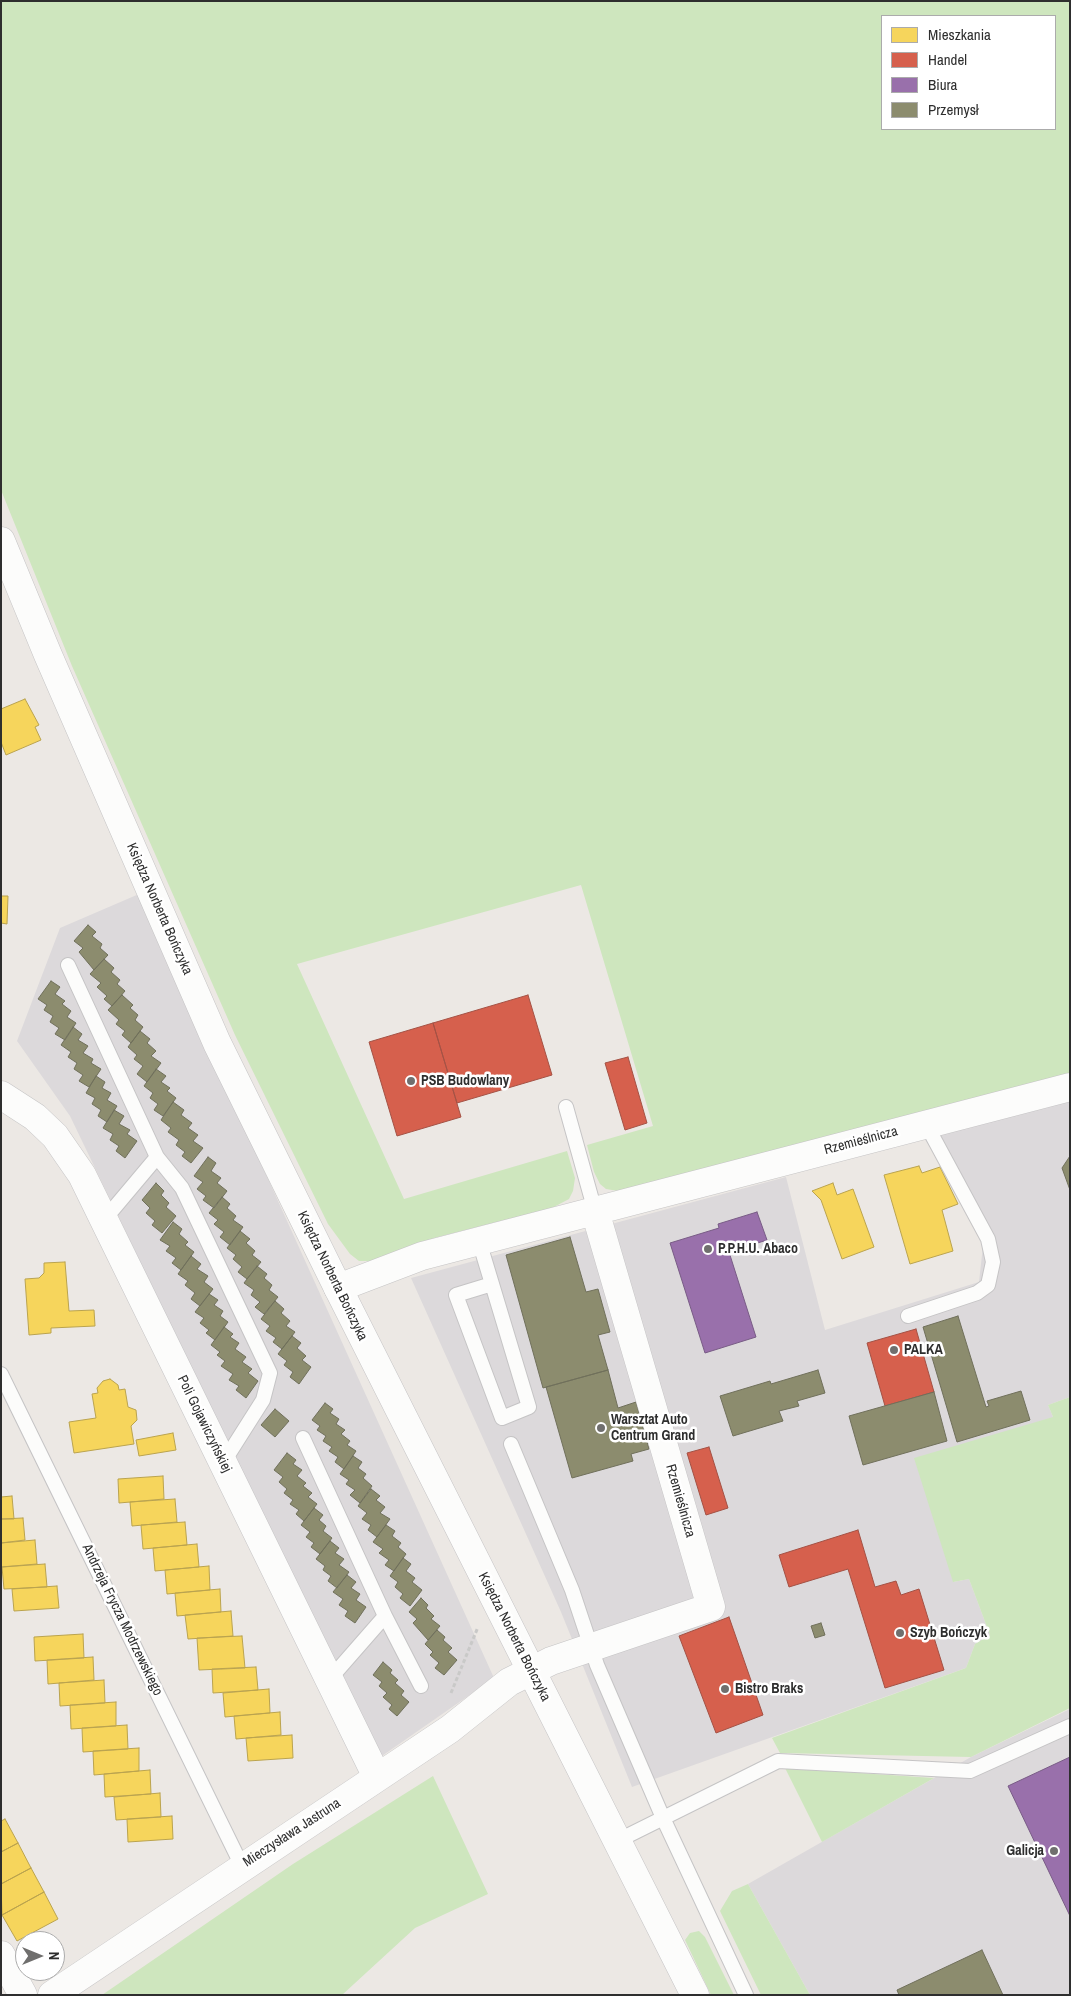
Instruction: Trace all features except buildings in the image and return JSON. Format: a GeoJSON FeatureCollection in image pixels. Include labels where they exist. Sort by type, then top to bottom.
{"type":"FeatureCollection","features":[{"type":"Feature","properties":{"kind":"street","name":"Księdza Norberta Bończyka"},"geometry":{"type":"LineString","coordinates":[[1,541],[48,655],[217,1043],[338,1288],[695,1995]]}},
{"type":"Feature","properties":{"kind":"street","name":"Rzemieślnicza"},"geometry":{"type":"LineString","coordinates":[[338,1288],[422,1256],[1070,1087]]}},
{"type":"Feature","properties":{"kind":"street","name":"Poli Gojawiczyńskiej"},"geometry":{"type":"LineString","coordinates":[[1,1095],[35,1117],[55,1136],[82,1175],[377,1777]]}},
{"type":"Feature","properties":{"kind":"street","name":"Rzemieślnicza"},"geometry":{"type":"LineString","coordinates":[[530,1670],[550,1661],[711,1607],[595,1211]]}},
{"type":"Feature","properties":{"kind":"street","name":"Mieczysława Jastruna"},"geometry":{"type":"LineString","coordinates":[[52,1995],[242,1866],[450,1729],[496,1691],[530,1670]]}},
{"type":"Feature","properties":{"kind":"street"},"geometry":{"type":"LineString","coordinates":[[1,1955],[23,1995]]}},
{"type":"Feature","properties":{"kind":"lane"},"geometry":{"type":"LineString","coordinates":[[68,965],[157,1157],[182,1188],[270,1373],[263,1400],[223,1463]]}},
{"type":"Feature","properties":{"kind":"lane"},"geometry":{"type":"LineString","coordinates":[[566,1107],[595,1211]]}},
{"type":"Feature","properties":{"kind":"lane"},"geometry":{"type":"LineString","coordinates":[[908,1316],[977,1293],[988,1285],[993,1262],[988,1239],[926,1124]]}},
{"type":"Feature","properties":{"kind":"lane"},"geometry":{"type":"LineString","coordinates":[[104,1220],[157,1157]]}},
{"type":"Feature","properties":{"kind":"lane"},"geometry":{"type":"LineString","coordinates":[[479,1241],[492,1284],[529,1407],[502,1418],[456,1295],[492,1284]]}},
{"type":"Feature","properties":{"kind":"lane","name":"Andrzeja Frycza Modrzewskiego"},"geometry":{"type":"LineString","coordinates":[[1,1374],[242,1866]]}},
{"type":"Feature","properties":{"kind":"lane"},"geometry":{"type":"LineString","coordinates":[[303,1438],[385,1616],[421,1686]]}},
{"type":"Feature","properties":{"kind":"lane"},"geometry":{"type":"LineString","coordinates":[[511,1444],[572,1590],[590,1648],[663,1818],[746,1995]]}},
{"type":"Feature","properties":{"kind":"lane"},"geometry":{"type":"LineString","coordinates":[[329,1680],[385,1616]]}},
{"type":"Feature","properties":{"kind":"lane"},"geometry":{"type":"LineString","coordinates":[[617,1841],[778,1761],[970,1771],[1070,1726]]}},
{"type":"Feature","properties":{"kind":"shaded area"},"geometry":{"type":"Polygon","coordinates":[[[139,894],[494,1678],[379,1758],[70,1116],[17,1041],[60,928],[139,894]]]}},
{"type":"Feature","properties":{"kind":"shaded area"},"geometry":{"type":"Polygon","coordinates":[[[1070,1097],[1070,1397],[1048,1405],[1053,1417],[953,1582],[969,1579],[990,1635],[975,1644],[966,1668],[632,1787],[561,1612],[411,1278],[786,1177],[825,1330],[979,1282],[983,1246],[968,1207],[924,1138],[1070,1097]]]}},
{"type":"Feature","properties":{"kind":"shaded area"},"geometry":{"type":"Polygon","coordinates":[[[1070,1709],[1070,1995],[810,1995],[748,1884],[971,1757],[1070,1709]]]}},
{"type":"Feature","properties":{"kind":"green space"},"geometry":{"type":"Polygon","coordinates":[[[1,1],[1070,1],[1070,1073],[624,1192],[606,1189],[600,1184],[594,1172],[587,1145],[653,1126],[581,885],[297,964],[404,1199],[567,1151],[575,1178],[573,1191],[569,1199],[552,1208],[434,1238],[374,1261],[359,1261],[350,1254],[328,1224],[235,1035],[72,666],[1,490],[1,1]]]}},
{"type":"Feature","properties":{"kind":"green space"},"geometry":{"type":"Polygon","coordinates":[[[1070,1397],[1070,1708],[971,1757],[780,1753],[772,1738],[966,1668],[975,1644],[990,1635],[969,1579],[953,1582],[914,1458],[1053,1417],[1048,1405],[1070,1397]]]}},
{"type":"Feature","properties":{"kind":"green space"},"geometry":{"type":"Polygon","coordinates":[[[785,1768],[934,1778],[822,1842],[785,1768]]]}},
{"type":"Feature","properties":{"kind":"green space"},"geometry":{"type":"Polygon","coordinates":[[[433,1776],[488,1894],[415,1928],[342,1995],[102,1995],[293,1864],[433,1776]]]}},
{"type":"Feature","properties":{"kind":"green space"},"geometry":{"type":"Polygon","coordinates":[[[748,1884],[810,1995],[761,1995],[720,1911],[732,1891],[748,1884]]]}},
{"type":"Feature","properties":{"kind":"green space"},"geometry":{"type":"Polygon","coordinates":[[[699,1931],[705,1937],[734,1995],[711,1995],[685,1940],[690,1933],[699,1931]]]}},
{"type":"Feature","properties":{"kind":"place","name":"PSB Budowlany"},"geometry":{"type":"Point","coordinates":[411,1081]}},
{"type":"Feature","properties":{"kind":"place","name":"P.P.H.U. Abaco"},"geometry":{"type":"Point","coordinates":[708,1249]}},
{"type":"Feature","properties":{"kind":"place","name":"PALKA"},"geometry":{"type":"Point","coordinates":[894,1350]}},
{"type":"Feature","properties":{"kind":"place","name":"Warsztat Auto Centrum Grand"},"geometry":{"type":"Point","coordinates":[601,1428]}},
{"type":"Feature","properties":{"kind":"place","name":"Szyb Bończyk"},"geometry":{"type":"Point","coordinates":[900,1633]}},
{"type":"Feature","properties":{"kind":"place","name":"Bistro Braks"},"geometry":{"type":"Point","coordinates":[725,1689]}},
{"type":"Feature","properties":{"kind":"place","name":"Galicja"},"geometry":{"type":"Point","coordinates":[1054,1851]}}]}
